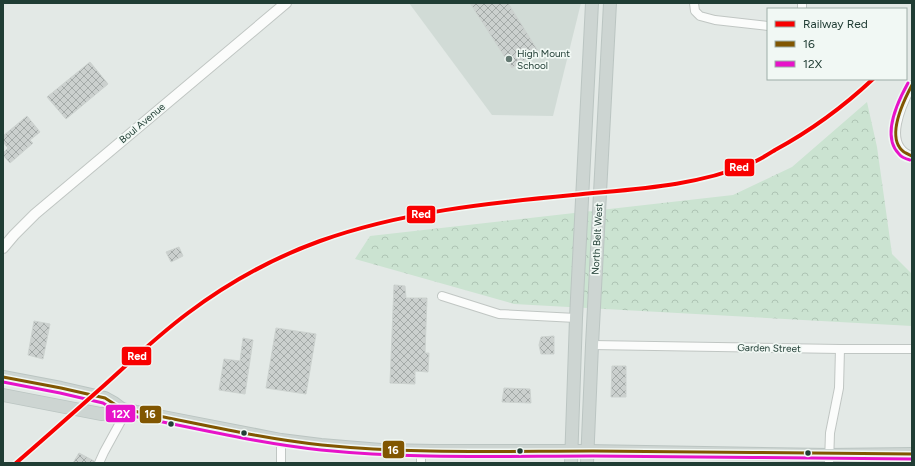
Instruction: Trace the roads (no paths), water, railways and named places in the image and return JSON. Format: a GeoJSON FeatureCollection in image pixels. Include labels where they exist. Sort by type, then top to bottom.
{"type":"FeatureCollection","features":[{"type":"Feature","properties":{"kind":"main road","name":"North Belt West"},"geometry":{"type":"LineString","coordinates":[[571,463],[576,318],[592,3]]}},
{"type":"Feature","properties":{"kind":"main road","name":"North Belt West"},"geometry":{"type":"LineString","coordinates":[[587,463],[610,3]]}},
{"type":"Feature","properties":{"kind":"main road"},"geometry":{"type":"LineString","coordinates":[[3,377],[105,398],[124,410],[281,440],[321,445],[381,450],[421,451],[587,451],[829,459],[907,457]]}},
{"type":"Feature","properties":{"kind":"main road"},"geometry":{"type":"LineString","coordinates":[[3,395],[101,414],[124,410]]}},
{"type":"Feature","properties":{"kind":"street","name":"Boul Avenue"},"geometry":{"type":"LineString","coordinates":[[3,248],[14,235],[45,205],[286,3]]}},
{"type":"Feature","properties":{"kind":"street"},"geometry":{"type":"LineString","coordinates":[[694,3],[695,11],[700,16],[715,20],[767,26]]}},
{"type":"Feature","properties":{"kind":"street"},"geometry":{"type":"LineString","coordinates":[[912,85],[904,100],[898,120],[896,136],[897,143],[902,150],[912,156]]}},
{"type":"Feature","properties":{"kind":"street"},"geometry":{"type":"LineString","coordinates":[[442,296],[499,314],[576,318]]}},
{"type":"Feature","properties":{"kind":"street","name":"Garden Street"},"geometry":{"type":"LineString","coordinates":[[592,346],[912,349]]}},
{"type":"Feature","properties":{"kind":"street"},"geometry":{"type":"LineString","coordinates":[[829,459],[830,433],[839,388],[840,349]]}},
{"type":"Feature","properties":{"kind":"street"},"geometry":{"type":"LineString","coordinates":[[99,463],[124,410]]}},
{"type":"Feature","properties":{"kind":"street"},"geometry":{"type":"LineString","coordinates":[[281,440],[281,463]]}},
{"type":"Feature","properties":{"kind":"street"},"geometry":{"type":"LineString","coordinates":[[421,451],[421,463]]}},
{"type":"Feature","properties":{"kind":"rail line","name":"Red"},"geometry":{"type":"LineString","coordinates":[[16,463],[143,350],[177,322],[219,291],[251,272],[285,255],[351,231],[445,210],[509,201],[640,189],[706,178],[728,172],[759,160],[802,135],[850,100],[872,80]]}},
{"type":"Feature","properties":{"kind":"place","name":"High Mount School"},"geometry":{"type":"Point","coordinates":[509,59]}}]}
